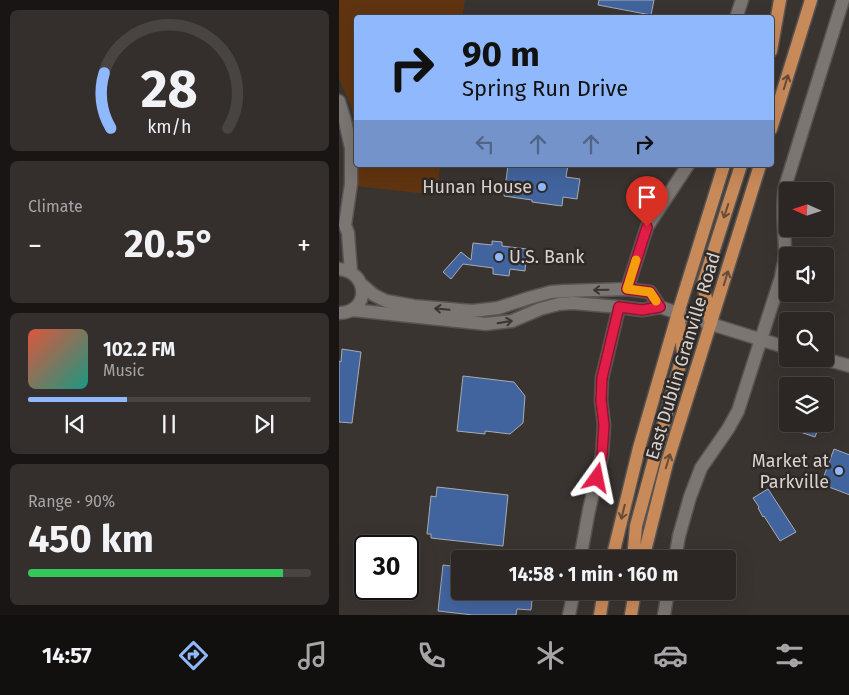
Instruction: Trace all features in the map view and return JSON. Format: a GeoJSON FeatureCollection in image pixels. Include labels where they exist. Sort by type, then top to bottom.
{"type":"FeatureCollection","features":[{"type":"Feature","properties":{"kind":"main road"},"geometry":{"type":"LineString","coordinates":[[771,15],[776,0]]}},
{"type":"Feature","properties":{"kind":"main road"},"geometry":{"type":"LineString","coordinates":[[774,34],[780,0]]}},
{"type":"Feature","properties":{"kind":"main road"},"geometry":{"type":"LineString","coordinates":[[774,119],[811,0]]}},
{"type":"Feature","properties":{"kind":"main road","name":"East Dublin Granville Road"},"geometry":{"type":"LineString","coordinates":[[614,550],[639,448],[723,167]]}},
{"type":"Feature","properties":{"kind":"main road"},"geometry":{"type":"LineString","coordinates":[[711,324],[703,284],[740,167]]}},
{"type":"Feature","properties":{"kind":"main road","name":"East Dublin Granville Road"},"geometry":{"type":"LineString","coordinates":[[645,550],[667,464],[759,167]]}},
{"type":"Feature","properties":{"kind":"main road"},"geometry":{"type":"LineString","coordinates":[[634,550],[636,526],[683,353],[678,313]]}},
{"type":"Feature","properties":{"kind":"main road"},"geometry":{"type":"LineString","coordinates":[[601,615],[603,600]]}},
{"type":"Feature","properties":{"kind":"street"},"geometry":{"type":"LineString","coordinates":[[737,15],[742,0]]}},
{"type":"Feature","properties":{"kind":"street"},"geometry":{"type":"LineString","coordinates":[[677,550],[690,497],[701,468],[738,411],[783,265],[785,255],[783,199],[785,187],[843,0]]}},
{"type":"Feature","properties":{"kind":"street"},"geometry":{"type":"LineString","coordinates":[[339,101],[351,148],[351,184],[342,228],[348,233],[345,271],[357,277],[361,284],[374,295],[386,301],[413,306],[471,311],[498,308],[551,292],[627,289],[650,292],[660,307]]}},
{"type":"Feature","properties":{"kind":"street"},"geometry":{"type":"LineString","coordinates":[[627,289],[647,227],[686,167]]}},
{"type":"Feature","properties":{"kind":"street"},"geometry":{"type":"LineString","coordinates":[[339,313],[352,310],[358,305],[362,291],[361,284]]}},
{"type":"Feature","properties":{"kind":"street"},"geometry":{"type":"LineString","coordinates":[[352,310],[486,324],[512,321],[540,309],[559,304],[573,303],[642,310],[660,307],[779,345]]}},
{"type":"Feature","properties":{"kind":"street"},"geometry":{"type":"LineString","coordinates":[[582,550],[602,455],[604,425],[601,400],[602,378],[619,307]]}},
{"type":"Feature","properties":{"kind":"street"},"geometry":{"type":"LineString","coordinates":[[834,362],[849,366]]}},
{"type":"Feature","properties":{"kind":"street"},"geometry":{"type":"LineString","coordinates":[[569,615],[572,600]]}},
{"type":"Feature","properties":{"kind":"street"},"geometry":{"type":"LineString","coordinates":[[664,615],[667,600]]}},
{"type":"Feature","properties":{"kind":"shaded area"},"geometry":{"type":"Polygon","coordinates":[[[339,0],[465,0],[462,15],[354,15],[354,123],[352,109],[339,78],[339,0]]]}},
{"type":"Feature","properties":{"kind":"shaded area"},"geometry":{"type":"Polygon","coordinates":[[[358,167],[440,167],[437,195],[356,186],[358,167]]]}},
{"type":"Feature","properties":{"kind":"building"},"geometry":{"type":"Polygon","coordinates":[[[599,0],[654,0],[651,15],[598,5],[599,0]]]}},
{"type":"Feature","properties":{"kind":"building","name":"Hunan House"},"geometry":{"type":"Polygon","coordinates":[[[508,167],[568,167],[566,177],[580,179],[577,199],[563,197],[562,206],[504,196],[508,167]]]}},
{"type":"Feature","properties":{"kind":"building","name":"U.S. Bank"},"geometry":{"type":"Polygon","coordinates":[[[492,241],[502,242],[502,246],[527,249],[525,271],[510,269],[509,276],[493,274],[493,268],[463,264],[451,279],[443,272],[461,252],[471,260],[473,243],[492,245],[492,241]]]}},
{"type":"Feature","properties":{"kind":"building"},"geometry":{"type":"Polygon","coordinates":[[[342,349],[361,352],[352,423],[339,422],[339,361],[341,362],[342,349]]]}},
{"type":"Feature","properties":{"kind":"building"},"geometry":{"type":"Polygon","coordinates":[[[463,376],[514,382],[525,396],[523,423],[510,434],[485,431],[485,434],[457,431],[463,376]]]}},
{"type":"Feature","properties":{"kind":"building"},"geometry":{"type":"Polygon","coordinates":[[[800,432],[817,432],[815,437],[800,432]]]}},
{"type":"Feature","properties":{"kind":"building"},"geometry":{"type":"Polygon","coordinates":[[[834,449],[850,455],[850,495],[821,484],[834,449]]]}},
{"type":"Feature","properties":{"kind":"building"},"geometry":{"type":"Polygon","coordinates":[[[437,487],[508,495],[503,546],[431,538],[431,534],[427,534],[431,496],[436,497],[437,487]]]}},
{"type":"Feature","properties":{"kind":"building"},"geometry":{"type":"Polygon","coordinates":[[[768,489],[796,532],[780,541],[763,517],[753,498],[768,489]]]}},
{"type":"Feature","properties":{"kind":"building"},"geometry":{"type":"Polygon","coordinates":[[[443,565],[451,566],[451,600],[532,600],[531,610],[517,609],[516,615],[473,615],[438,611],[443,565]]]}},
{"type":"Feature","properties":{"kind":"slow traffic"},"geometry":{"type":"LineString","coordinates":[[636,260],[627,289],[650,292],[656,301]]}},
{"type":"Feature","properties":{"kind":"place","name":"Hunan House"},"geometry":{"type":"Point","coordinates":[542,187]}},
{"type":"Feature","properties":{"kind":"place","name":"U.S. Bank"},"geometry":{"type":"Point","coordinates":[499,257]}},
{"type":"Feature","properties":{"kind":"place","name":"Market at Parkville"},"geometry":{"type":"Point","coordinates":[839,471]}},
{"type":"Feature","properties":{"kind":"route"},"geometry":{"type":"LineString","coordinates":[[597,478],[601,464],[604,425],[601,400],[602,378],[619,307],[642,310],[660,307],[650,292],[627,289],[647,227]]}}]}
